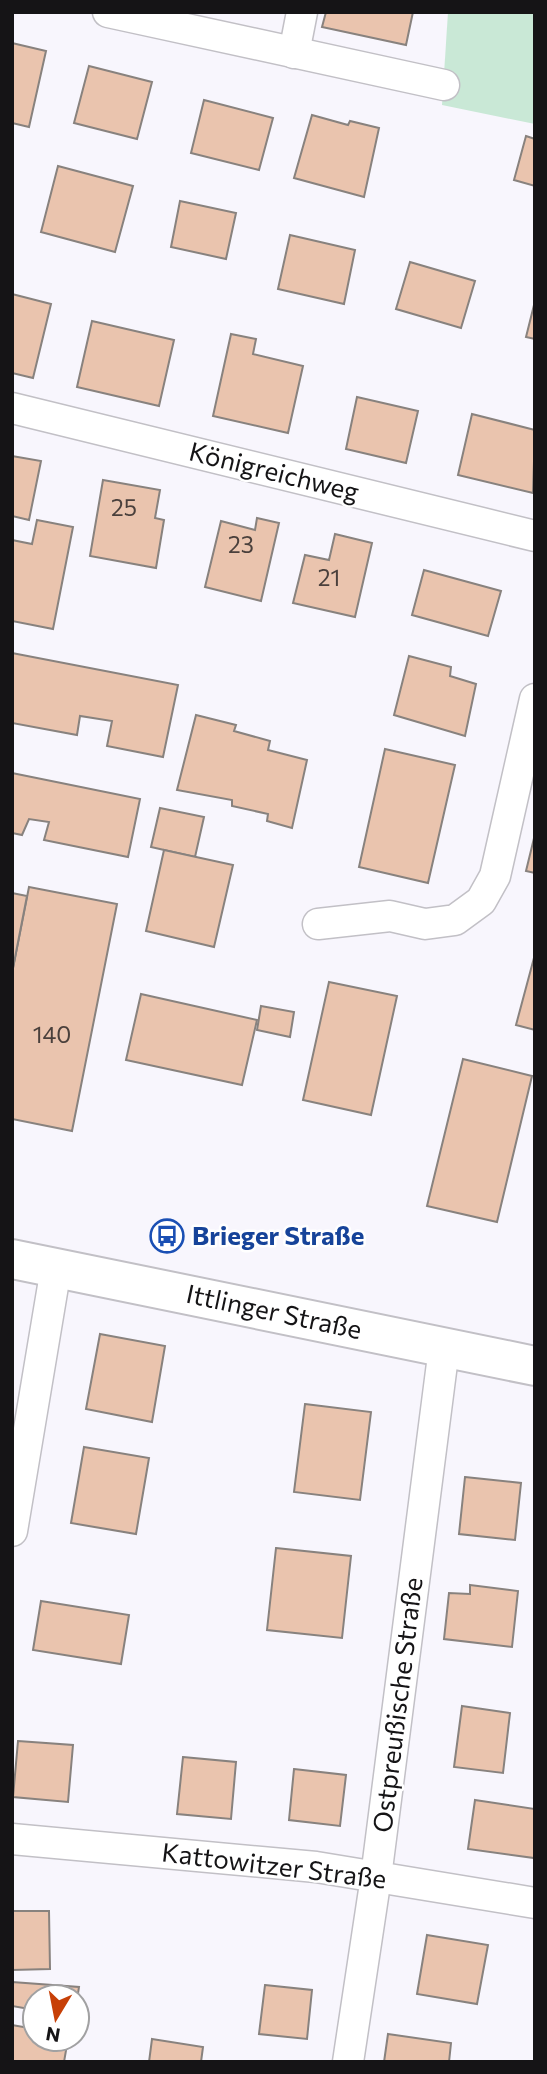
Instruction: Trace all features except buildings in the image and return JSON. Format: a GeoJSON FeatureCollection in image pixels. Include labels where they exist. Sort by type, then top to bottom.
{"type":"FeatureCollection","features":[{"type":"Feature","properties":{"kind":"street"},"geometry":{"type":"LineString","coordinates":[[294,52],[302,12]]}},
{"type":"Feature","properties":{"kind":"street"},"geometry":{"type":"LineString","coordinates":[[118,13],[444,85]]}},
{"type":"Feature","properties":{"kind":"street","name":"Königreichweg"},"geometry":{"type":"LineString","coordinates":[[12,408],[535,536]]}},
{"type":"Feature","properties":{"kind":"street"},"geometry":{"type":"LineString","coordinates":[[318,924],[390,916],[425,924],[455,920],[481,901],[495,876],[535,699]]}},
{"type":"Feature","properties":{"kind":"street","name":"Ittlinger Straße"},"geometry":{"type":"LineString","coordinates":[[12,1259],[535,1366]]}},
{"type":"Feature","properties":{"kind":"street"},"geometry":{"type":"LineString","coordinates":[[12,1531],[55,1268]]}},
{"type":"Feature","properties":{"kind":"street","name":"Ostpreußische Straße"},"geometry":{"type":"LineString","coordinates":[[348,2062],[376,1877],[444,1348]]}},
{"type":"Feature","properties":{"kind":"street","name":"Kattowitzer Straße"},"geometry":{"type":"LineString","coordinates":[[12,1839],[316,1867],[535,1903]]}},
{"type":"Feature","properties":{"kind":"green space"},"geometry":{"type":"Polygon","coordinates":[[[448,12],[535,12],[535,124],[442,105],[448,12]]]}},
{"type":"Feature","properties":{"kind":"place","name":"Brieger Straße"},"geometry":{"type":"Point","coordinates":[167,1236]}}]}
